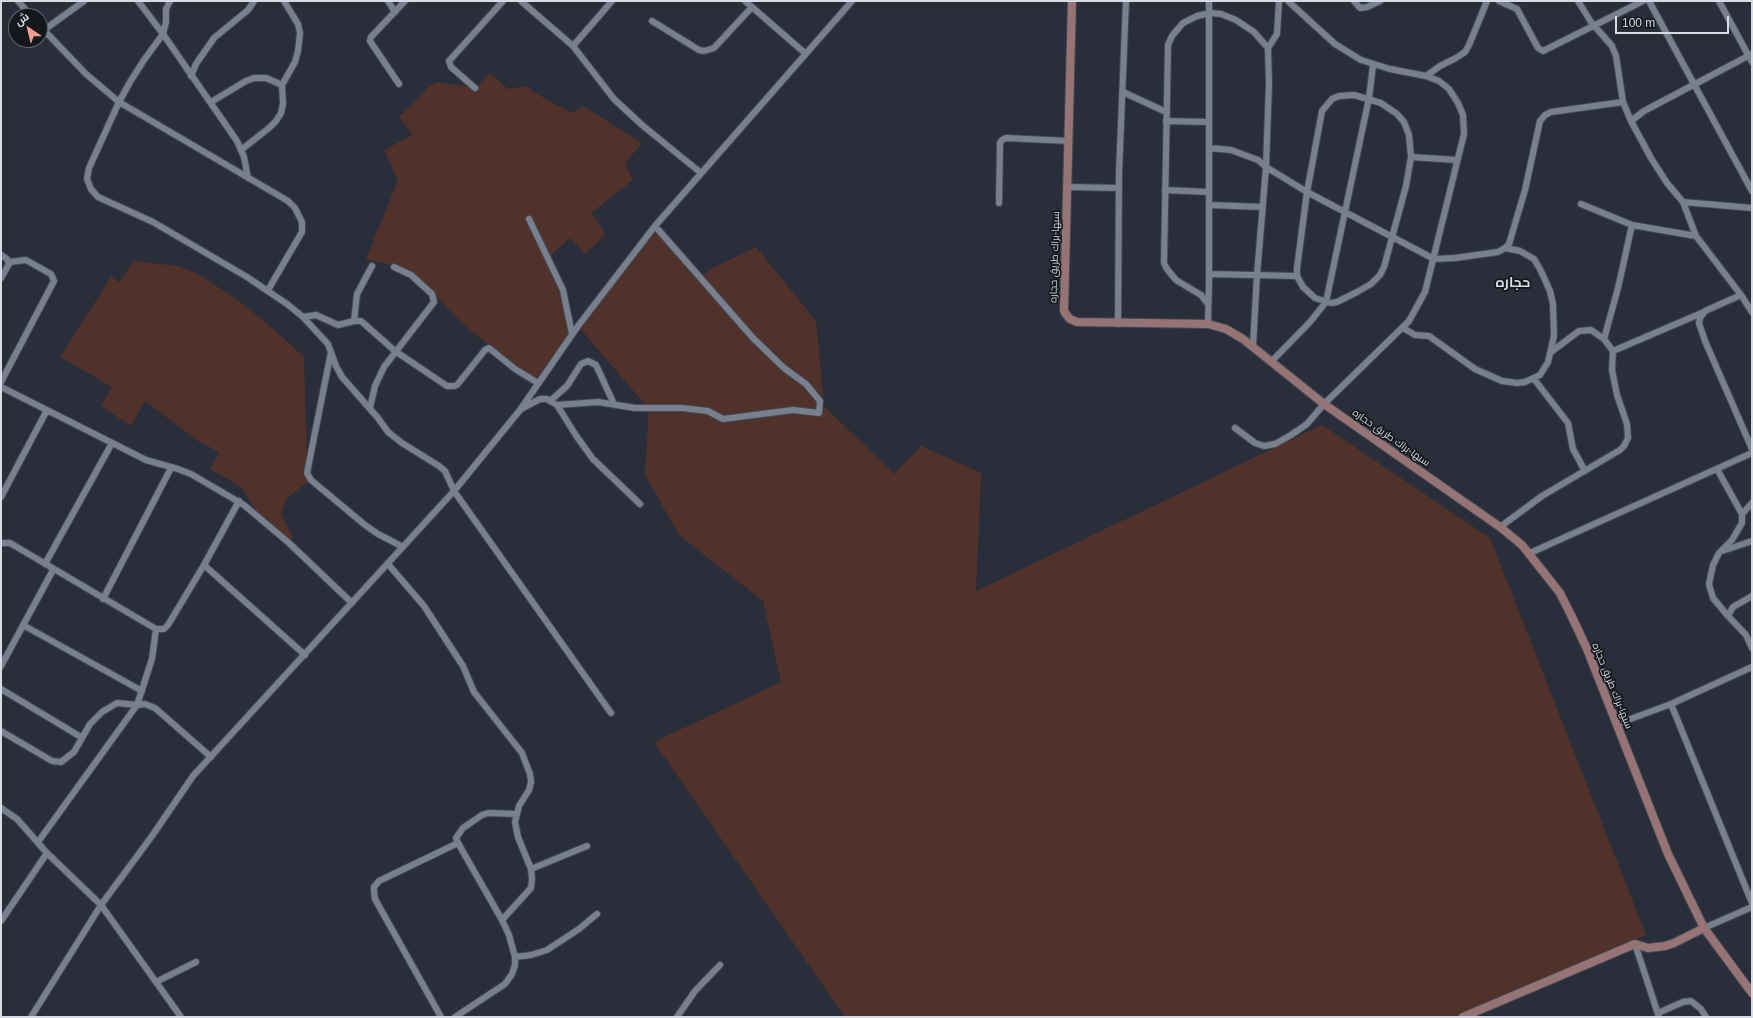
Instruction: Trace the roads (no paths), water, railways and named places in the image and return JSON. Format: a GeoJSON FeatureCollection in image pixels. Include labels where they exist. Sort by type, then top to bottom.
{"type":"FeatureCollection","features":[{"type":"Feature","properties":{"kind":"main road","name":"سبها-براك طريق حجاره"},"geometry":{"type":"LineString","coordinates":[[1072,1],[1064,310],[1068,317],[1073,321],[1118,324],[1208,324],[1226,328],[1253,346],[1324,404],[1500,527],[1530,553],[1560,593],[1587,649],[1668,854],[1704,928],[1751,989]]}},
{"type":"Feature","properties":{"kind":"main road"},"geometry":{"type":"LineString","coordinates":[[1463,1017],[1635,944],[1648,948],[1665,946],[1682,940],[1704,928]]}},
{"type":"Feature","properties":{"kind":"street"},"geometry":{"type":"LineString","coordinates":[[48,24],[84,1]]}},
{"type":"Feature","properties":{"kind":"street"},"geometry":{"type":"LineString","coordinates":[[138,1],[211,102],[241,150],[246,164],[248,178]]}},
{"type":"Feature","properties":{"kind":"street"},"geometry":{"type":"LineString","coordinates":[[170,1],[166,9],[166,22],[163,34],[144,60],[119,102],[87,177],[89,186],[93,193],[153,222],[190,243],[268,290],[303,317],[326,341],[342,377],[370,408],[388,432],[394,438],[442,468],[448,476],[454,491],[612,713]]}},
{"type":"Feature","properties":{"kind":"street"},"geometry":{"type":"LineString","coordinates":[[192,76],[196,64],[214,38],[248,10],[254,1]]}},
{"type":"Feature","properties":{"kind":"street"},"geometry":{"type":"LineString","coordinates":[[241,150],[276,121],[281,113],[283,104],[282,86],[295,62],[300,33],[298,24],[284,1]]}},
{"type":"Feature","properties":{"kind":"street"},"geometry":{"type":"LineString","coordinates":[[388,1],[395,12]]}},
{"type":"Feature","properties":{"kind":"street"},"geometry":{"type":"LineString","coordinates":[[399,84],[370,41],[371,37],[405,1]]}},
{"type":"Feature","properties":{"kind":"street"},"geometry":{"type":"LineString","coordinates":[[475,88],[452,67],[449,61],[503,1]]}},
{"type":"Feature","properties":{"kind":"street"},"geometry":{"type":"LineString","coordinates":[[521,1],[573,46],[614,99],[642,126],[701,173]]}},
{"type":"Feature","properties":{"kind":"street"},"geometry":{"type":"LineString","coordinates":[[573,46],[612,1]]}},
{"type":"Feature","properties":{"kind":"street"},"geometry":{"type":"LineString","coordinates":[[745,1],[806,54]]}},
{"type":"Feature","properties":{"kind":"street"},"geometry":{"type":"LineString","coordinates":[[31,1017],[101,905],[193,776],[454,491],[520,410],[572,334],[655,226],[852,1]]}},
{"type":"Feature","properties":{"kind":"street"},"geometry":{"type":"LineString","coordinates":[[1118,324],[1119,188],[1126,1]]}},
{"type":"Feature","properties":{"kind":"street"},"geometry":{"type":"LineString","coordinates":[[1208,324],[1210,274],[1208,192],[1209,1]]}},
{"type":"Feature","properties":{"kind":"street"},"geometry":{"type":"LineString","coordinates":[[1253,346],[1266,167],[1269,83],[1268,48],[1278,34],[1279,1]]}},
{"type":"Feature","properties":{"kind":"street"},"geometry":{"type":"LineString","coordinates":[[1235,428],[1255,443],[1264,446],[1275,444],[1307,424],[1324,404],[1403,328],[1420,304],[1434,259],[1464,134],[1463,115],[1448,89],[1439,82],[1426,76],[1373,65],[1349,54],[1335,44],[1288,1]]}},
{"type":"Feature","properties":{"kind":"street"},"geometry":{"type":"LineString","coordinates":[[1354,1],[1360,8],[1367,8],[1380,1]]}},
{"type":"Feature","properties":{"kind":"street"},"geometry":{"type":"LineString","coordinates":[[1426,76],[1464,52],[1469,45],[1487,1]]}},
{"type":"Feature","properties":{"kind":"street"},"geometry":{"type":"LineString","coordinates":[[1499,1],[1517,9],[1540,51],[1549,49],[1643,1]]}},
{"type":"Feature","properties":{"kind":"street"},"geometry":{"type":"LineString","coordinates":[[1578,1],[1594,26],[1606,38],[1616,56],[1623,102],[1631,121],[1667,183],[1682,202],[1696,236],[1741,295],[1752,312]]}},
{"type":"Feature","properties":{"kind":"street"},"geometry":{"type":"LineString","coordinates":[[1649,1],[1752,191]]}},
{"type":"Feature","properties":{"kind":"street"},"geometry":{"type":"LineString","coordinates":[[1631,121],[1644,111],[1751,58],[1719,1]]}},
{"type":"Feature","properties":{"kind":"street"},"geometry":{"type":"LineString","coordinates":[[652,21],[699,50],[704,51],[714,48],[752,7]]}},
{"type":"Feature","properties":{"kind":"street"},"geometry":{"type":"LineString","coordinates":[[1208,304],[1201,295],[1176,280],[1165,265],[1167,49],[1169,41],[1176,30],[1183,23],[1198,16],[1210,13],[1220,14],[1236,20],[1254,32],[1268,48]]}},
{"type":"Feature","properties":{"kind":"street"},"geometry":{"type":"LineString","coordinates":[[48,34],[86,74],[119,102],[290,203],[298,213],[303,227],[300,236],[268,290]]}},
{"type":"Feature","properties":{"kind":"street"},"geometry":{"type":"LineString","coordinates":[[1271,362],[1310,322],[1326,302],[1369,98],[1373,65]]}},
{"type":"Feature","properties":{"kind":"street"},"geometry":{"type":"LineString","coordinates":[[211,102],[246,81],[254,78],[266,78],[282,86]]}},
{"type":"Feature","properties":{"kind":"street"},"geometry":{"type":"LineString","coordinates":[[1123,92],[1166,112]]}},
{"type":"Feature","properties":{"kind":"street"},"geometry":{"type":"LineString","coordinates":[[1354,95],[1369,98],[1390,109],[1404,122],[1409,135],[1411,157],[1406,186],[1384,267],[1376,280],[1337,302],[1326,302],[1315,298],[1303,287],[1297,276],[1307,192],[1320,116],[1324,107],[1332,99],[1339,96],[1354,95]]}},
{"type":"Feature","properties":{"kind":"street"},"geometry":{"type":"LineString","coordinates":[[1505,248],[1511,238],[1525,190],[1540,121],[1544,116],[1551,112],[1623,102]]}},
{"type":"Feature","properties":{"kind":"street"},"geometry":{"type":"LineString","coordinates":[[1166,121],[1208,122]]}},
{"type":"Feature","properties":{"kind":"street"},"geometry":{"type":"LineString","coordinates":[[999,203],[1000,143],[1002,140],[1006,138],[1069,141]]}},
{"type":"Feature","properties":{"kind":"street"},"geometry":{"type":"LineString","coordinates":[[1209,148],[1228,149],[1261,161],[1266,167],[1307,192],[1434,259],[1493,252],[1505,248],[1520,251],[1534,259],[1540,269],[1550,291],[1554,313],[1554,336],[1551,352],[1543,372],[1534,379],[1517,383],[1495,379],[1475,369],[1429,336],[1415,335],[1403,328]]}},
{"type":"Feature","properties":{"kind":"street"},"geometry":{"type":"LineString","coordinates":[[1411,157],[1457,160]]}},
{"type":"Feature","properties":{"kind":"street"},"geometry":{"type":"LineString","coordinates":[[1067,188],[1119,188]]}},
{"type":"Feature","properties":{"kind":"street"},"geometry":{"type":"LineString","coordinates":[[1165,190],[1208,192]]}},
{"type":"Feature","properties":{"kind":"street"},"geometry":{"type":"LineString","coordinates":[[1682,202],[1752,208]]}},
{"type":"Feature","properties":{"kind":"street"},"geometry":{"type":"LineString","coordinates":[[1580,204],[1632,225],[1696,236]]}},
{"type":"Feature","properties":{"kind":"street"},"geometry":{"type":"LineString","coordinates":[[1209,205],[1262,207]]}},
{"type":"Feature","properties":{"kind":"street"},"geometry":{"type":"LineString","coordinates":[[529,219],[563,290],[572,334]]}},
{"type":"Feature","properties":{"kind":"street"},"geometry":{"type":"LineString","coordinates":[[1604,339],[1618,288],[1632,225]]}},
{"type":"Feature","properties":{"kind":"street"},"geometry":{"type":"LineString","coordinates":[[557,405],[590,402],[635,408],[682,408],[708,411],[723,419],[793,410],[820,413],[820,401],[806,384],[784,368],[753,338],[655,226]]}},
{"type":"Feature","properties":{"kind":"street"},"geometry":{"type":"LineString","coordinates":[[1,255],[9,262],[26,260],[51,274],[54,282],[1,382]]}},
{"type":"Feature","properties":{"kind":"street"},"geometry":{"type":"LineString","coordinates":[[1,278],[9,266],[9,262]]}},
{"type":"Feature","properties":{"kind":"street"},"geometry":{"type":"LineString","coordinates":[[354,321],[357,294],[372,266]]}},
{"type":"Feature","properties":{"kind":"street"},"geometry":{"type":"LineString","coordinates":[[370,408],[379,376],[395,351],[434,302],[432,294],[411,275],[394,267]]}},
{"type":"Feature","properties":{"kind":"street"},"geometry":{"type":"LineString","coordinates":[[1210,274],[1297,276]]}},
{"type":"Feature","properties":{"kind":"street"},"geometry":{"type":"LineString","coordinates":[[1613,351],[1741,295]]}},
{"type":"Feature","properties":{"kind":"street"},"geometry":{"type":"LineString","coordinates":[[1705,311],[1700,318],[1699,327],[1752,449]]}},
{"type":"Feature","properties":{"kind":"street"},"geometry":{"type":"LineString","coordinates":[[303,317],[316,315],[338,325],[358,320],[364,323],[395,351],[450,386],[457,385],[485,350],[489,348],[514,369],[538,383]]}},
{"type":"Feature","properties":{"kind":"street"},"geometry":{"type":"LineString","coordinates":[[1500,527],[1542,496],[1620,450],[1628,438],[1627,424],[1617,395],[1612,370],[1613,351],[1604,339],[1596,332],[1583,330],[1574,334],[1551,352]]}},
{"type":"Feature","properties":{"kind":"street"},"geometry":{"type":"LineString","coordinates":[[331,351],[307,473],[310,480],[365,525],[378,534],[403,547]]}},
{"type":"Feature","properties":{"kind":"street"},"geometry":{"type":"LineString","coordinates":[[550,401],[567,386],[582,364],[588,361],[596,365],[614,404]]}},
{"type":"Feature","properties":{"kind":"street"},"geometry":{"type":"LineString","coordinates":[[1534,379],[1566,420],[1576,456],[1586,471]]}},
{"type":"Feature","properties":{"kind":"street"},"geometry":{"type":"LineString","coordinates":[[1,387],[146,460],[191,474],[239,501],[253,511],[352,603]]}},
{"type":"Feature","properties":{"kind":"street"},"geometry":{"type":"LineString","coordinates":[[520,410],[540,399],[550,401],[557,405],[593,459],[640,504]]}},
{"type":"Feature","properties":{"kind":"street"},"geometry":{"type":"LineString","coordinates":[[1,497],[47,410]]}},
{"type":"Feature","properties":{"kind":"street"},"geometry":{"type":"LineString","coordinates":[[45,564],[112,443]]}},
{"type":"Feature","properties":{"kind":"street"},"geometry":{"type":"LineString","coordinates":[[1530,553],[1752,453]]}},
{"type":"Feature","properties":{"kind":"street"},"geometry":{"type":"LineString","coordinates":[[103,599],[171,468]]}},
{"type":"Feature","properties":{"kind":"street"},"geometry":{"type":"LineString","coordinates":[[1717,469],[1742,514],[1742,523],[1732,540],[1720,552],[1713,565],[1709,584],[1713,598],[1746,635],[1752,648]]}},
{"type":"Feature","properties":{"kind":"street"},"geometry":{"type":"LineString","coordinates":[[1,538],[53,570],[156,629],[164,629],[168,625],[204,565],[239,501]]}},
{"type":"Feature","properties":{"kind":"street"},"geometry":{"type":"LineString","coordinates":[[1742,514],[1752,503]]}},
{"type":"Feature","properties":{"kind":"street"},"geometry":{"type":"LineString","coordinates":[[1720,552],[1752,541]]}},
{"type":"Feature","properties":{"kind":"street"},"geometry":{"type":"LineString","coordinates":[[1,543],[10,543]]}},
{"type":"Feature","properties":{"kind":"street"},"geometry":{"type":"LineString","coordinates":[[388,564],[424,606],[463,666],[474,692],[525,759],[530,774],[531,782],[529,790],[516,814],[515,830],[531,869],[531,888],[502,920]]}},
{"type":"Feature","properties":{"kind":"street"},"geometry":{"type":"LineString","coordinates":[[204,565],[305,655]]}},
{"type":"Feature","properties":{"kind":"street"},"geometry":{"type":"LineString","coordinates":[[1,666],[53,570]]}},
{"type":"Feature","properties":{"kind":"street"},"geometry":{"type":"LineString","coordinates":[[1728,616],[1733,607],[1752,596]]}},
{"type":"Feature","properties":{"kind":"street"},"geometry":{"type":"LineString","coordinates":[[23,625],[142,691]]}},
{"type":"Feature","properties":{"kind":"street"},"geometry":{"type":"LineString","coordinates":[[38,842],[137,705],[152,659],[156,629]]}},
{"type":"Feature","properties":{"kind":"street"},"geometry":{"type":"LineString","coordinates":[[1617,724],[1671,704],[1752,667]]}},
{"type":"Feature","properties":{"kind":"street"},"geometry":{"type":"LineString","coordinates":[[1,690],[81,737]]}},
{"type":"Feature","properties":{"kind":"street"},"geometry":{"type":"LineString","coordinates":[[1,730],[52,761],[61,762],[74,752],[81,737],[90,724],[102,712],[117,703],[137,705],[145,704],[155,708],[211,757]]}},
{"type":"Feature","properties":{"kind":"street"},"geometry":{"type":"LineString","coordinates":[[1671,704],[1752,902]]}},
{"type":"Feature","properties":{"kind":"street"},"geometry":{"type":"LineString","coordinates":[[1,808],[17,819],[47,853],[101,905],[182,1017]]}},
{"type":"Feature","properties":{"kind":"street"},"geometry":{"type":"LineString","coordinates":[[455,1017],[505,984],[512,974],[516,957],[509,935],[502,920],[456,838],[459,832],[482,814],[516,814]]}},
{"type":"Feature","properties":{"kind":"street"},"geometry":{"type":"LineString","coordinates":[[441,1017],[375,900],[374,892],[379,881],[458,843]]}},
{"type":"Feature","properties":{"kind":"street"},"geometry":{"type":"LineString","coordinates":[[531,869],[587,846]]}},
{"type":"Feature","properties":{"kind":"street"},"geometry":{"type":"LineString","coordinates":[[1,920],[47,853]]}},
{"type":"Feature","properties":{"kind":"street"},"geometry":{"type":"LineString","coordinates":[[1704,928],[1752,907]]}},
{"type":"Feature","properties":{"kind":"street"},"geometry":{"type":"LineString","coordinates":[[516,957],[531,955],[547,950],[597,914]]}},
{"type":"Feature","properties":{"kind":"street"},"geometry":{"type":"LineString","coordinates":[[1635,944],[1658,1015],[1683,1002],[1692,1001],[1701,1009],[1706,1017]]}},
{"type":"Feature","properties":{"kind":"street"},"geometry":{"type":"LineString","coordinates":[[156,982],[196,962]]}},
{"type":"Feature","properties":{"kind":"street"},"geometry":{"type":"LineString","coordinates":[[677,1017],[695,991],[720,965]]}},
{"type":"Feature","properties":{"kind":"district","name":"حجاره"},"geometry":{"type":"Point","coordinates":[1513,283]}}]}
